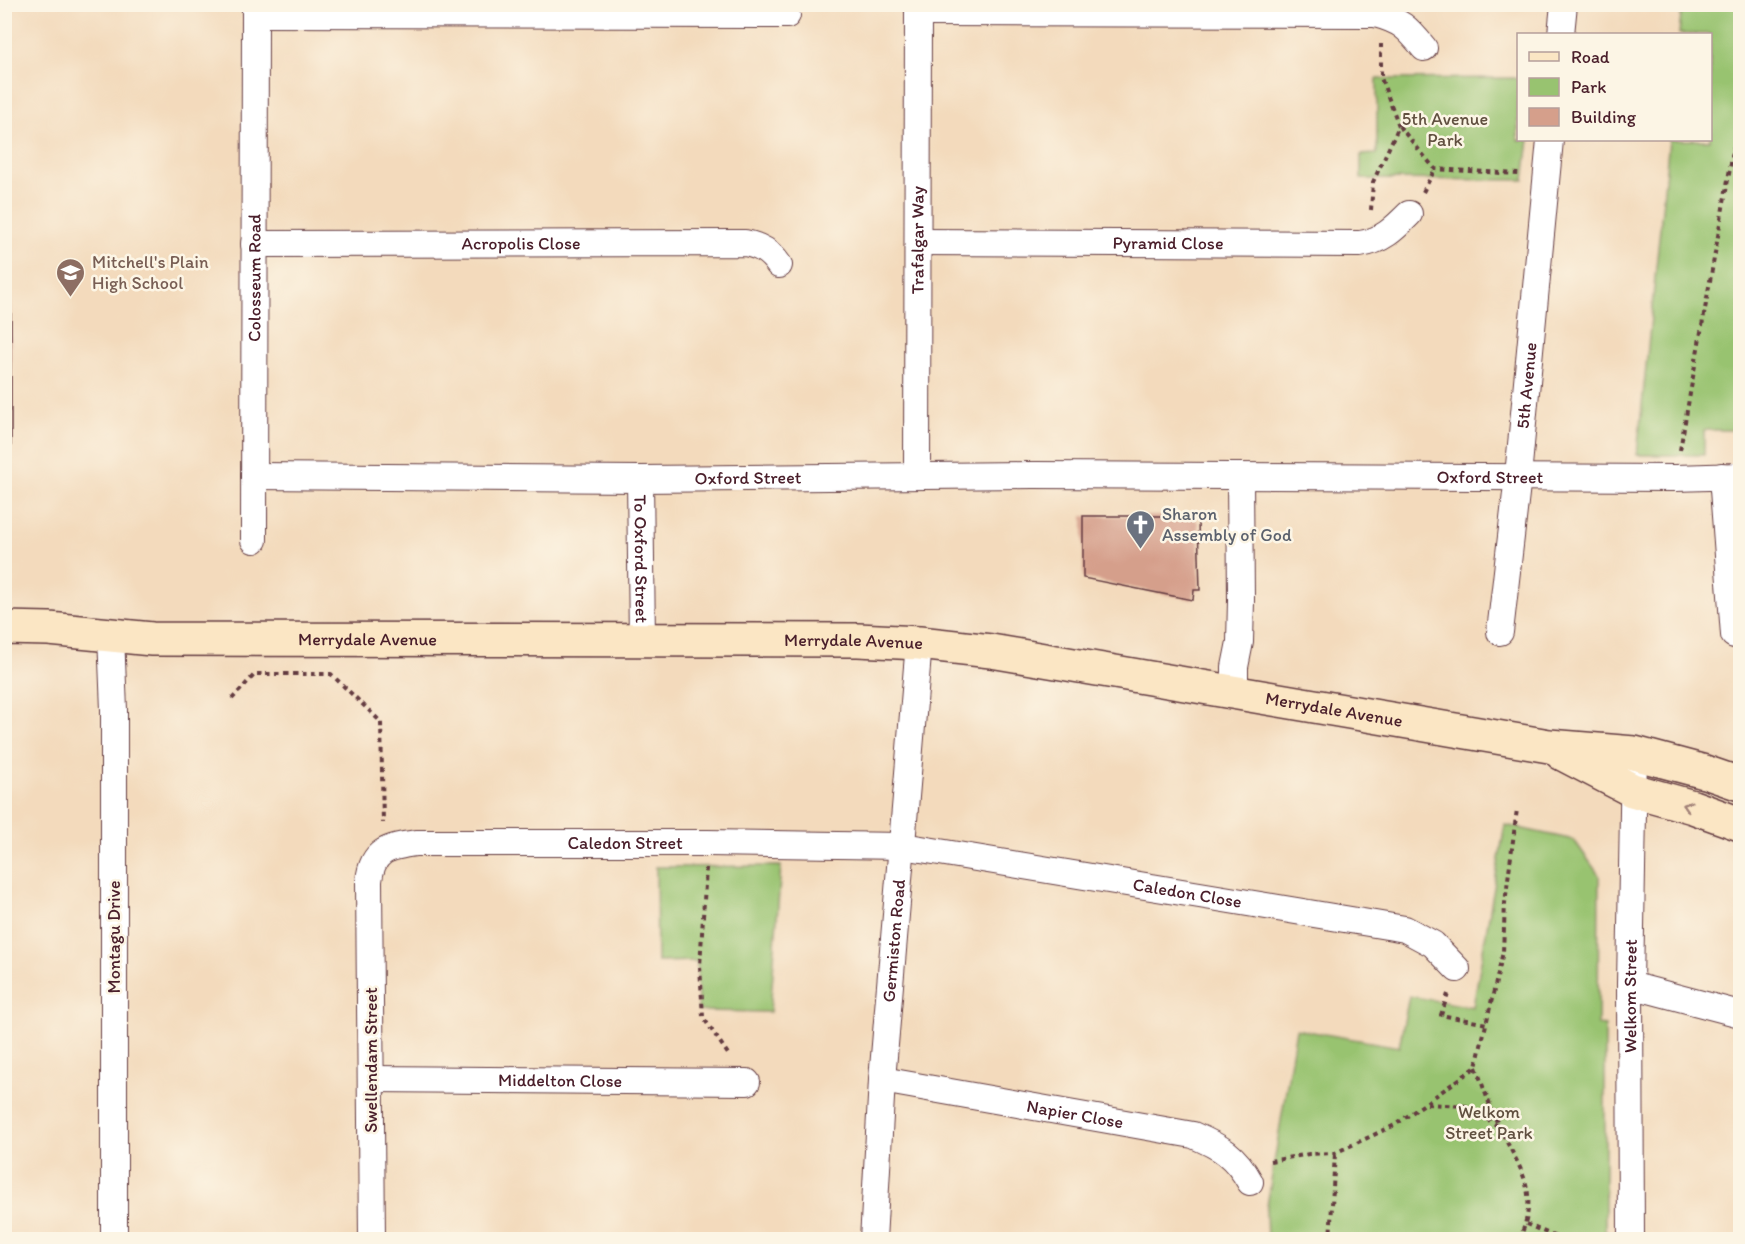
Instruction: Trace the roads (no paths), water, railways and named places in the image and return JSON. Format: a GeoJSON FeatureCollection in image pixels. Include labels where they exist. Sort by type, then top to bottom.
{"type":"FeatureCollection","features":[{"type":"Feature","properties":{"kind":"street"},"geometry":{"type":"LineString","coordinates":[[1561,33],[1564,4]]}},
{"type":"Feature","properties":{"kind":"street"},"geometry":{"type":"LineString","coordinates":[[255,9],[787,15]]}},
{"type":"Feature","properties":{"kind":"street","name":"Colosseum Road"},"geometry":{"type":"LineString","coordinates":[[254,540],[255,9]]}},
{"type":"Feature","properties":{"kind":"street"},"geometry":{"type":"LineString","coordinates":[[918,9],[1366,13],[1396,21],[1409,28],[1424,48]]}},
{"type":"Feature","properties":{"kind":"street","name":"Trafalgar Way"},"geometry":{"type":"LineString","coordinates":[[916,476],[918,9]]}},
{"type":"Feature","properties":{"kind":"street","name":"5th Avenue"},"geometry":{"type":"LineString","coordinates":[[1500,632],[1518,476],[1550,141]]}},
{"type":"Feature","properties":{"kind":"street","name":"Pyramid Close"},"geometry":{"type":"LineString","coordinates":[[918,242],[1360,244],[1380,239],[1391,232],[1409,214]]}},
{"type":"Feature","properties":{"kind":"street","name":"Acropolis Close"},"geometry":{"type":"LineString","coordinates":[[255,244],[745,243],[766,250],[779,265]]}},
{"type":"Feature","properties":{"kind":"street","name":"Oxford Street"},"geometry":{"type":"LineString","coordinates":[[254,476],[1676,478],[1731,476]]}},
{"type":"Feature","properties":{"kind":"street"},"geometry":{"type":"LineString","coordinates":[[1235,693],[1235,667],[1240,642],[1240,476]]}},
{"type":"Feature","properties":{"kind":"street"},"geometry":{"type":"LineString","coordinates":[[1731,476],[1734,634]]}},
{"type":"Feature","properties":{"kind":"street","name":"To Oxford Street"},"geometry":{"type":"LineString","coordinates":[[640,478],[642,640]]}},
{"type":"Feature","properties":{"kind":"street","name":"Merrydale Avenue"},"geometry":{"type":"LineString","coordinates":[[4,628],[112,640],[858,640],[919,643],[991,651],[1549,746],[1634,753],[1740,784]]}},
{"type":"Feature","properties":{"kind":"street","name":"Merrydale Avenue"},"geometry":{"type":"LineString","coordinates":[[4,651],[49,652],[112,640]]}},
{"type":"Feature","properties":{"kind":"street","name":"Montagu Drive"},"geometry":{"type":"LineString","coordinates":[[112,640],[114,1239]]}},
{"type":"Feature","properties":{"kind":"street","name":"Germiston Road"},"geometry":{"type":"LineString","coordinates":[[873,1239],[882,1080],[919,643]]}},
{"type":"Feature","properties":{"kind":"street","name":"Merrydale Avenue"},"geometry":{"type":"LineString","coordinates":[[1549,746],[1632,790],[1693,807],[1740,824]]}},
{"type":"Feature","properties":{"kind":"street","name":"Welkom Street"},"geometry":{"type":"LineString","coordinates":[[1631,1239],[1630,985],[1634,753]]}},
{"type":"Feature","properties":{"kind":"street","name":"Caledon Street"},"geometry":{"type":"LineString","coordinates":[[369,881],[373,862],[383,851],[416,843],[903,846]]}},
{"type":"Feature","properties":{"kind":"street","name":"Caledon Close"},"geometry":{"type":"LineString","coordinates":[[903,846],[1405,929],[1433,944],[1457,969]]}},
{"type":"Feature","properties":{"kind":"street","name":"Swellendam Street"},"geometry":{"type":"LineString","coordinates":[[369,881],[372,1239]]}},
{"type":"Feature","properties":{"kind":"street"},"geometry":{"type":"LineString","coordinates":[[1630,985],[1740,1014]]}},
{"type":"Feature","properties":{"kind":"street","name":"Middelton Close"},"geometry":{"type":"LineString","coordinates":[[372,1079],[747,1082]]}},
{"type":"Feature","properties":{"kind":"street","name":"Napier Close"},"geometry":{"type":"LineString","coordinates":[[882,1080],[1193,1135],[1229,1153],[1245,1174]]}},
{"type":"Feature","properties":{"kind":"place","name":"Mitchell's Plain High School"},"geometry":{"type":"Point","coordinates":[71,298]}},
{"type":"Feature","properties":{"kind":"place","name":"Sharon Assembly of God"},"geometry":{"type":"Point","coordinates":[1141,550]}},
{"type":"Feature","properties":{"kind":"park label","name":"5th Avenue Park"},"geometry":{"type":"Point","coordinates":[1445,129]}},
{"type":"Feature","properties":{"kind":"park label","name":"Welkom Street Park"},"geometry":{"type":"Point","coordinates":[1489,1122]}}]}
